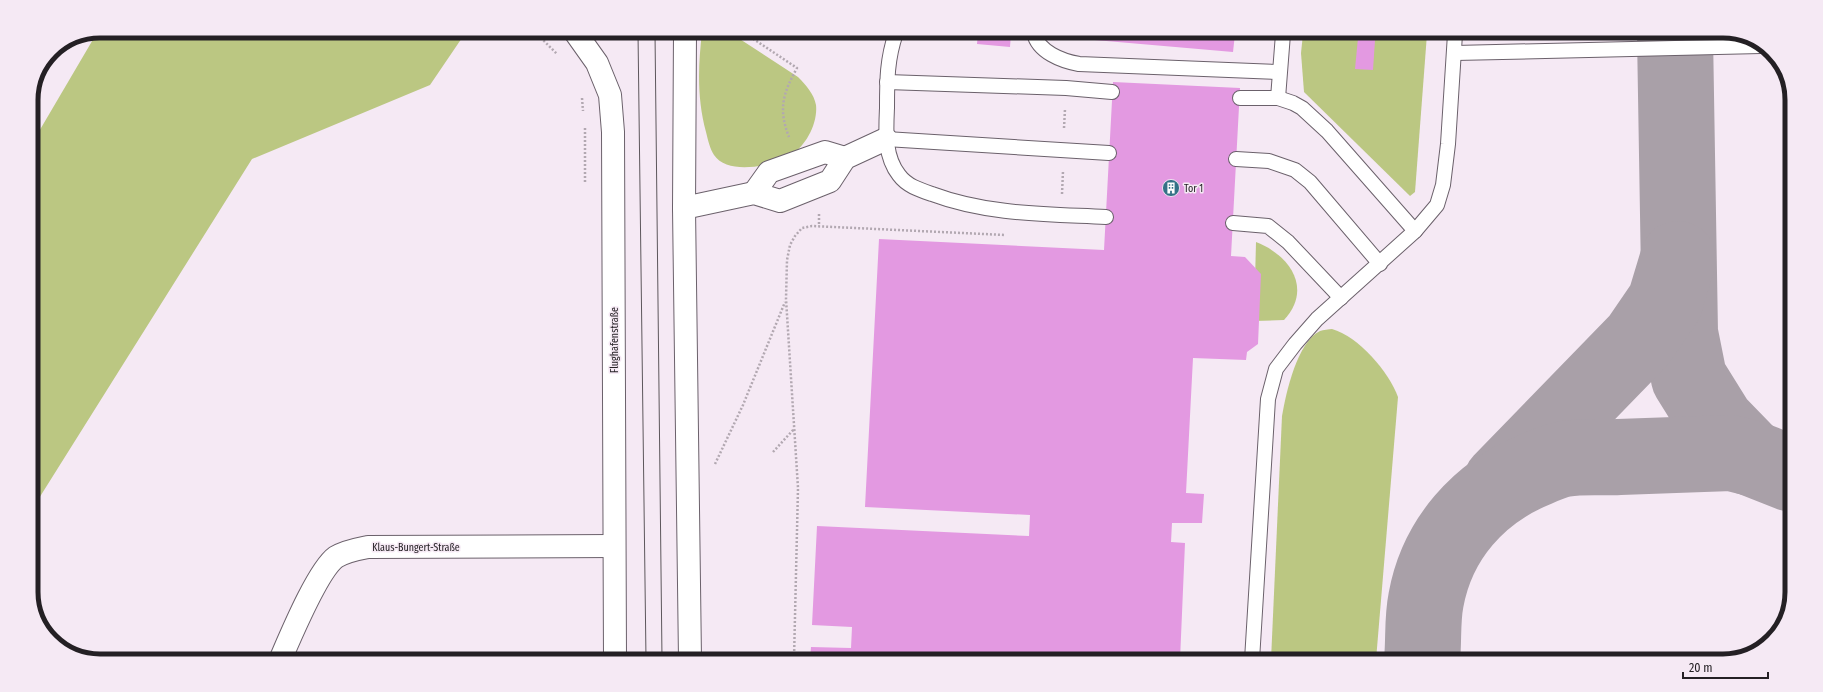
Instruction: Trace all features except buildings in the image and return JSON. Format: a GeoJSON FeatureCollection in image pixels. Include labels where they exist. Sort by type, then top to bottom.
{"type":"FeatureCollection","features":[{"type":"Feature","properties":{"kind":"street","name":"Flughafenstraße"},"geometry":{"type":"LineString","coordinates":[[579,38],[597,63],[610,95],[613,132],[615,654]]}},
{"type":"Feature","properties":{"kind":"street"},"geometry":{"type":"LineString","coordinates":[[685,38],[684,208],[690,654]]}},
{"type":"Feature","properties":{"kind":"street"},"geometry":{"type":"LineString","coordinates":[[684,208],[754,193],[780,201],[830,181],[845,158],[886,139]]}},
{"type":"Feature","properties":{"kind":"street"},"geometry":{"type":"LineString","coordinates":[[754,193],[769,172],[825,152],[845,158]]}},
{"type":"Feature","properties":{"kind":"street","name":"Klaus-Bungert-Straße"},"geometry":{"type":"LineString","coordinates":[[283,654],[321,575],[335,558],[351,550],[368,547],[614,546]]}},
{"type":"Feature","properties":{"kind":"lane"},"geometry":{"type":"LineString","coordinates":[[894,38],[889,51],[886,139],[892,161],[899,175],[913,187],[952,202],[1000,211],[1106,217]]}},
{"type":"Feature","properties":{"kind":"lane"},"geometry":{"type":"LineString","coordinates":[[1035,38],[1042,47],[1064,61],[1079,64],[1279,72]]}},
{"type":"Feature","properties":{"kind":"lane"},"geometry":{"type":"LineString","coordinates":[[1278,98],[1283,38]]}},
{"type":"Feature","properties":{"kind":"lane"},"geometry":{"type":"LineString","coordinates":[[1252,654],[1268,399],[1276,369],[1294,344],[1317,319],[1415,231],[1437,205],[1443,185],[1448,144],[1454,38]]}},
{"type":"Feature","properties":{"kind":"lane"},"geometry":{"type":"LineString","coordinates":[[1454,53],[1754,46]]}},
{"type":"Feature","properties":{"kind":"lane"},"geometry":{"type":"LineString","coordinates":[[887,82],[1066,88],[1112,92]]}},
{"type":"Feature","properties":{"kind":"lane"},"geometry":{"type":"LineString","coordinates":[[1240,98],[1278,98],[1302,108],[1327,131],[1415,231]]}},
{"type":"Feature","properties":{"kind":"lane"},"geometry":{"type":"LineString","coordinates":[[886,139],[1109,153]]}},
{"type":"Feature","properties":{"kind":"lane"},"geometry":{"type":"LineString","coordinates":[[1236,159],[1269,161],[1295,170],[1310,182],[1380,264]]}},
{"type":"Feature","properties":{"kind":"lane"},"geometry":{"type":"LineString","coordinates":[[1233,223],[1268,226],[1288,242],[1341,298]]}},
{"type":"Feature","properties":{"kind":"path"},"geometry":{"type":"LineString","coordinates":[[541,38],[559,56]]}},
{"type":"Feature","properties":{"kind":"path"},"geometry":{"type":"LineString","coordinates":[[752,38],[797,68],[785,92],[782,111],[788,136],[800,161]]}},
{"type":"Feature","properties":{"kind":"path"},"geometry":{"type":"LineString","coordinates":[[580,92],[584,114]]}},
{"type":"Feature","properties":{"kind":"path"},"geometry":{"type":"LineString","coordinates":[[585,122],[585,184]]}},
{"type":"Feature","properties":{"kind":"path"},"geometry":{"type":"LineString","coordinates":[[813,189],[818,201],[819,226]]}},
{"type":"Feature","properties":{"kind":"path"},"geometry":{"type":"LineString","coordinates":[[794,654],[798,488],[786,299],[787,260],[790,244],[802,228],[819,226],[1006,235]]}},
{"type":"Feature","properties":{"kind":"path"},"geometry":{"type":"LineString","coordinates":[[714,466],[743,404],[786,299]]}},
{"type":"Feature","properties":{"kind":"path"},"geometry":{"type":"LineString","coordinates":[[773,452],[794,429]]}},
{"type":"Feature","properties":{"kind":"green space"},"geometry":{"type":"Polygon","coordinates":[[[462,38],[430,85],[252,159],[38,500],[38,133],[94,39],[462,38]]]}},
{"type":"Feature","properties":{"kind":"green space"},"geometry":{"type":"Polygon","coordinates":[[[702,38],[738,38],[798,77],[812,93],[816,105],[813,126],[802,146],[791,155],[783,159],[773,163],[751,167],[729,165],[714,155],[710,147],[701,107],[699,83],[702,38]]]}},
{"type":"Feature","properties":{"kind":"green space"},"geometry":{"type":"Polygon","coordinates":[[[1303,38],[1427,38],[1415,192],[1410,196],[1304,92],[1301,53],[1303,38]]]}},
{"type":"Feature","properties":{"kind":"green space"},"geometry":{"type":"Polygon","coordinates":[[[1256,242],[1279,255],[1294,274],[1297,285],[1297,297],[1293,308],[1284,320],[1254,321],[1256,242]]]}},
{"type":"Feature","properties":{"kind":"green space"},"geometry":{"type":"Polygon","coordinates":[[[1332,329],[1342,333],[1362,347],[1388,377],[1398,397],[1377,654],[1271,654],[1282,416],[1286,395],[1299,357],[1312,337],[1320,331],[1332,329]]]}},
{"type":"Feature","properties":{"kind":"taxiway"},"geometry":{"type":"LineString","coordinates":[[1675,38],[1680,333],[1689,378],[1717,423],[1751,458]]}},
{"type":"Feature","properties":{"kind":"taxiway"},"geometry":{"type":"LineString","coordinates":[[1501,482],[1639,340],[1665,302],[1678,259]]}},
{"type":"Feature","properties":{"kind":"taxiway"},"geometry":{"type":"LineString","coordinates":[[1422,654],[1426,600],[1440,557],[1464,520],[1479,504],[1515,479],[1550,463],[1571,458],[1585,457],[1731,453],[1751,458],[1785,471]]}},
{"type":"Feature","properties":{"kind":"tram line"},"geometry":{"type":"LineString","coordinates":[[638,38],[646,654]]}},
{"type":"Feature","properties":{"kind":"tram line"},"geometry":{"type":"LineString","coordinates":[[655,38],[662,654]]}},
{"type":"Feature","properties":{"kind":"place","name":"Tor 1"},"geometry":{"type":"Point","coordinates":[1171,188]}}]}
